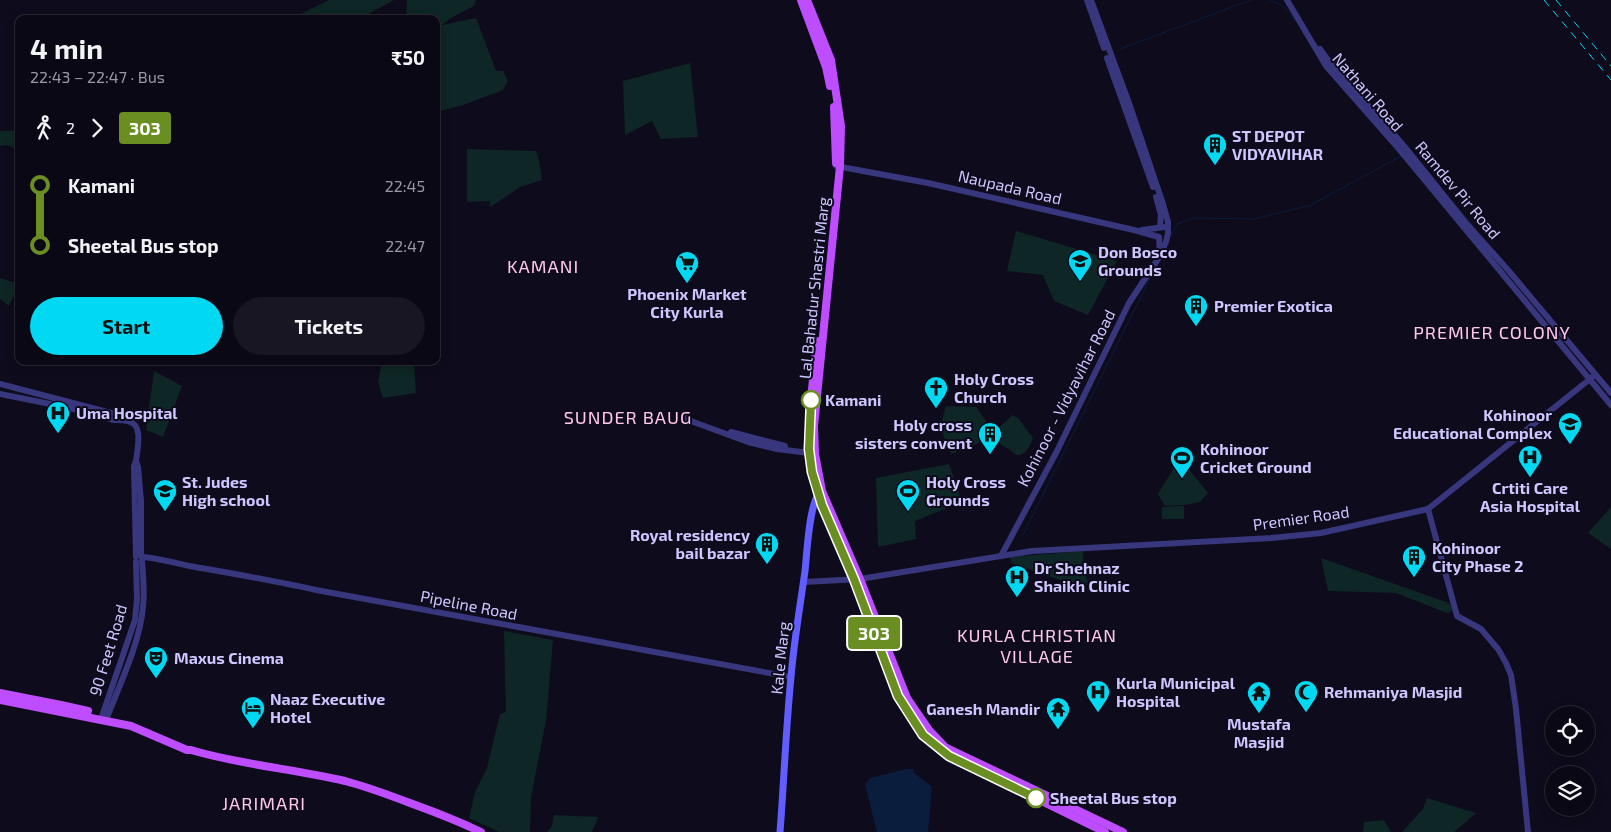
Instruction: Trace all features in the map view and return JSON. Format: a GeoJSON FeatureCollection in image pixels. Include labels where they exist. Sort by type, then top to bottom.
{"type":"FeatureCollection","features":[{"type":"Feature","properties":{"kind":"main road","name":"Lal Bahadur Shastri Marg"},"geometry":{"type":"LineString","coordinates":[[801,0],[828,62]]}},
{"type":"Feature","properties":{"kind":"main road","name":"Lal Bahadur Shastri Marg"},"geometry":{"type":"LineString","coordinates":[[806,0],[828,62],[834,108],[838,166],[814,426],[815,454],[820,492]]}},
{"type":"Feature","properties":{"kind":"main road","name":"Lal Bahadur Shastri Marg"},"geometry":{"type":"LineString","coordinates":[[838,166],[814,372],[809,451],[820,492],[907,698],[928,730],[945,747],[1123,832]]}},
{"type":"Feature","properties":{"kind":"main road","name":"Kale Marg"},"geometry":{"type":"LineString","coordinates":[[780,832],[787,676],[804,582],[812,508],[820,492]]}},
{"type":"Feature","properties":{"kind":"main road","name":"Lal Bahadur Shastri Marg"},"geometry":{"type":"LineString","coordinates":[[857,579],[898,696],[923,735],[949,756],[1105,832]]}},
{"type":"Feature","properties":{"kind":"main road"},"geometry":{"type":"LineString","coordinates":[[0,693],[61,704],[104,718]]}},
{"type":"Feature","properties":{"kind":"main road"},"geometry":{"type":"LineString","coordinates":[[0,700],[145,726],[188,746],[192,750],[216,757],[257,763],[345,781],[450,818],[482,832]]}},
{"type":"Feature","properties":{"kind":"street"},"geometry":{"type":"LineString","coordinates":[[1087,0],[1097,21]]}},
{"type":"Feature","properties":{"kind":"street"},"geometry":{"type":"LineString","coordinates":[[1091,0],[1159,204],[1168,222],[1168,233],[1164,238],[1159,237]]}},
{"type":"Feature","properties":{"kind":"street","name":"Nathani Road"},"geometry":{"type":"LineString","coordinates":[[1287,0],[1326,66],[1406,153],[1499,272],[1545,321],[1611,405]]}},
{"type":"Feature","properties":{"kind":"street","name":"Ramdev Pir Road"},"geometry":{"type":"LineString","coordinates":[[1292,0],[1328,60],[1464,222],[1505,266],[1545,321],[1611,393]]}},
{"type":"Feature","properties":{"kind":"street","name":"Naupada Road"},"geometry":{"type":"LineString","coordinates":[[838,166],[928,183],[1136,230],[1159,237]]}},
{"type":"Feature","properties":{"kind":"street"},"geometry":{"type":"LineString","coordinates":[[1160,255],[1157,232],[1163,214]]}},
{"type":"Feature","properties":{"kind":"street"},"geometry":{"type":"LineString","coordinates":[[1136,230],[1164,227],[1168,233]]}},
{"type":"Feature","properties":{"kind":"street","name":"Kohinoor - Vidyavihar Road"},"geometry":{"type":"LineString","coordinates":[[1001,556],[1057,450],[1129,303],[1160,255],[1168,233]]}},
{"type":"Feature","properties":{"kind":"street"},"geometry":{"type":"LineString","coordinates":[[1499,272],[1505,266]]}},
{"type":"Feature","properties":{"kind":"street","name":"Premier Road"},"geometry":{"type":"LineString","coordinates":[[804,582],[857,579],[1032,551],[1317,534],[1428,509],[1595,375]]}},
{"type":"Feature","properties":{"kind":"street"},"geometry":{"type":"LineString","coordinates":[[1,394],[2,385]]}},
{"type":"Feature","properties":{"kind":"street","name":"90 Feet Road"},"geometry":{"type":"LineString","coordinates":[[2,385],[71,405]]}},
{"type":"Feature","properties":{"kind":"street","name":"90 Feet Road"},"geometry":{"type":"LineString","coordinates":[[1,394],[115,414],[121,420],[132,422],[137,426],[138,440],[134,466],[140,559],[135,620],[104,718]]}},
{"type":"Feature","properties":{"kind":"street"},"geometry":{"type":"LineString","coordinates":[[751,441],[686,416],[688,420],[702,426],[751,441],[809,451]]}},
{"type":"Feature","properties":{"kind":"street"},"geometry":{"type":"LineString","coordinates":[[1428,509],[1457,616],[1481,629],[1498,649],[1511,675],[1528,832]]}},
{"type":"Feature","properties":{"kind":"street","name":"Pipeline Road"},"geometry":{"type":"LineString","coordinates":[[140,559],[153,558],[195,568],[283,583],[337,596],[766,674],[787,676]]}},
{"type":"Feature","properties":{"kind":"green space"},"geometry":{"type":"Polygon","coordinates":[[[329,0],[394,0],[370,13],[370,15],[298,15],[329,0]]]}},
{"type":"Feature","properties":{"kind":"green space"},"geometry":{"type":"Polygon","coordinates":[[[407,0],[476,0],[474,6],[442,25],[476,18],[496,71],[503,71],[508,81],[503,90],[463,105],[440,111],[440,15],[406,15],[407,0]]]}},
{"type":"Feature","properties":{"kind":"green space"},"geometry":{"type":"Polygon","coordinates":[[[690,63],[698,137],[661,139],[652,121],[625,135],[623,81],[690,63]]]}},
{"type":"Feature","properties":{"kind":"green space"},"geometry":{"type":"Polygon","coordinates":[[[15,130],[15,148],[7,145],[0,146],[0,131],[15,130]]]}},
{"type":"Feature","properties":{"kind":"green space"},"geometry":{"type":"Polygon","coordinates":[[[467,149],[536,151],[542,180],[520,187],[490,207],[490,201],[467,202],[467,149]]]}},
{"type":"Feature","properties":{"kind":"green space","name":"Don Bosco Grounds"},"geometry":{"type":"Polygon","coordinates":[[[1016,231],[1117,261],[1088,315],[1054,301],[1043,275],[1007,271],[1016,231]]]}},
{"type":"Feature","properties":{"kind":"green space"},"geometry":{"type":"Polygon","coordinates":[[[0,278],[15,283],[15,293],[9,306],[0,299],[0,278]]]}},
{"type":"Feature","properties":{"kind":"green space"},"geometry":{"type":"Polygon","coordinates":[[[414,365],[416,393],[383,398],[378,382],[381,366],[414,365]]]}},
{"type":"Feature","properties":{"kind":"green space"},"geometry":{"type":"Polygon","coordinates":[[[154,371],[182,386],[163,437],[146,430],[154,371]]]}},
{"type":"Feature","properties":{"kind":"green space"},"geometry":{"type":"Polygon","coordinates":[[[946,406],[976,407],[986,421],[979,443],[951,454],[940,427],[946,406]]]}},
{"type":"Feature","properties":{"kind":"green space"},"geometry":{"type":"Polygon","coordinates":[[[1012,415],[1018,418],[1033,438],[1028,449],[1020,455],[1001,445],[996,435],[998,429],[1012,415]]]}},
{"type":"Feature","properties":{"kind":"green space","name":"Kohinoor Cricket Ground"},"geometry":{"type":"Polygon","coordinates":[[[1183,462],[1208,493],[1200,502],[1165,506],[1158,494],[1175,466],[1183,462]]]}},
{"type":"Feature","properties":{"kind":"green space","name":"Holy Cross Grounds"},"geometry":{"type":"Polygon","coordinates":[[[949,464],[962,502],[915,521],[916,539],[878,547],[876,478],[949,464]]]}},
{"type":"Feature","properties":{"kind":"green space"},"geometry":{"type":"Polygon","coordinates":[[[1184,506],[1184,519],[1162,519],[1162,507],[1184,506]]]}},
{"type":"Feature","properties":{"kind":"green space"},"geometry":{"type":"Polygon","coordinates":[[[1611,507],[1611,549],[1588,533],[1611,507]]]}},
{"type":"Feature","properties":{"kind":"green space"},"geometry":{"type":"Polygon","coordinates":[[[1083,551],[1083,567],[1088,582],[1083,586],[1077,586],[1011,563],[1010,557],[1083,551]]]}},
{"type":"Feature","properties":{"kind":"green space"},"geometry":{"type":"Polygon","coordinates":[[[1321,558],[1449,603],[1452,608],[1451,612],[1447,613],[1396,593],[1328,591],[1321,558]]]}},
{"type":"Feature","properties":{"kind":"green space"},"geometry":{"type":"Polygon","coordinates":[[[504,631],[553,640],[546,721],[531,797],[530,832],[499,832],[469,818],[475,792],[487,768],[500,714],[506,712],[504,631]]]}},
{"type":"Feature","properties":{"kind":"green space"},"geometry":{"type":"Polygon","coordinates":[[[1427,798],[1476,813],[1454,832],[1402,832],[1423,809],[1427,798]]]}},
{"type":"Feature","properties":{"kind":"green space"},"geometry":{"type":"Polygon","coordinates":[[[554,815],[598,817],[592,832],[547,832],[552,826],[554,815]]]}},
{"type":"Feature","properties":{"kind":"green space"},"geometry":{"type":"Polygon","coordinates":[[[1384,820],[1391,832],[1363,832],[1364,822],[1384,820]]]}},
{"type":"Feature","properties":{"kind":"water"},"geometry":{"type":"Polygon","coordinates":[[[906,769],[914,769],[913,772],[932,787],[928,832],[877,832],[865,785],[870,778],[906,769]]]}},
{"type":"Feature","properties":{"kind":"waterway"},"geometry":{"type":"LineString","coordinates":[[1120,49],[1251,0]]}},
{"type":"Feature","properties":{"kind":"waterway"},"geometry":{"type":"LineString","coordinates":[[1270,0],[1284,7],[1296,21]]}},
{"type":"Feature","properties":{"kind":"waterway"},"geometry":{"type":"LineString","coordinates":[[1379,113],[1404,142]]}},
{"type":"Feature","properties":{"kind":"waterway"},"geometry":{"type":"LineString","coordinates":[[1171,236],[1177,224],[1193,218],[1254,219],[1311,205],[1401,156]]}},
{"type":"Feature","properties":{"kind":"waterway"},"geometry":{"type":"LineString","coordinates":[[1452,201],[1476,229]]}},
{"type":"Feature","properties":{"kind":"waterway"},"geometry":{"type":"LineString","coordinates":[[1023,535],[1152,274]]}},
{"type":"Feature","properties":{"kind":"railway"},"geometry":{"type":"LineString","coordinates":[[1544,0],[1611,80]]}},
{"type":"Feature","properties":{"kind":"railway"},"geometry":{"type":"LineString","coordinates":[[1556,0],[1611,66]]}},
{"type":"Feature","properties":{"kind":"bus line","name":"303"},"geometry":{"type":"LineString","coordinates":[[811,400],[809,449],[812,472],[818,494],[854,579],[898,696],[923,735],[941,751],[1036,798]]}},
{"type":"Feature","properties":{"kind":"place","name":"ST DEPOT VIDYAVIHAR"},"geometry":{"type":"Point","coordinates":[1215,166]}},
{"type":"Feature","properties":{"kind":"place","name":"Don Bosco Grounds"},"geometry":{"type":"Point","coordinates":[1080,282]}},
{"type":"Feature","properties":{"kind":"place","name":"Phoenix Market City Kurla"},"geometry":{"type":"Point","coordinates":[687,284]}},
{"type":"Feature","properties":{"kind":"place","name":"Premier Exotica"},"geometry":{"type":"Point","coordinates":[1196,327]}},
{"type":"Feature","properties":{"kind":"place","name":"Kamani"},"geometry":{"type":"Point","coordinates":[811,400]}},
{"type":"Feature","properties":{"kind":"place","name":"Holy Cross Church"},"geometry":{"type":"Point","coordinates":[936,409]}},
{"type":"Feature","properties":{"kind":"place","name":"Uma Hospital"},"geometry":{"type":"Point","coordinates":[58,434]}},
{"type":"Feature","properties":{"kind":"place","name":"Kohinoor Educational Complex"},"geometry":{"type":"Point","coordinates":[1570,445]}},
{"type":"Feature","properties":{"kind":"place","name":"Holy cross sisters convent"},"geometry":{"type":"Point","coordinates":[990,455]}},
{"type":"Feature","properties":{"kind":"place","name":"Crtiti Care Asia Hospital"},"geometry":{"type":"Point","coordinates":[1530,478]}},
{"type":"Feature","properties":{"kind":"place","name":"Kohinoor Cricket Ground"},"geometry":{"type":"Point","coordinates":[1182,479]}},
{"type":"Feature","properties":{"kind":"place","name":"St. Judes High school"},"geometry":{"type":"Point","coordinates":[165,512]}},
{"type":"Feature","properties":{"kind":"place","name":"Holy Cross Grounds"},"geometry":{"type":"Point","coordinates":[908,512]}},
{"type":"Feature","properties":{"kind":"place","name":"Royal residency bail bazar"},"geometry":{"type":"Point","coordinates":[767,565]}},
{"type":"Feature","properties":{"kind":"place","name":"Kohinoor City Phase 2"},"geometry":{"type":"Point","coordinates":[1414,578]}},
{"type":"Feature","properties":{"kind":"place","name":"Dr Shehnaz Shaikh Clinic"},"geometry":{"type":"Point","coordinates":[1017,598]}},
{"type":"Feature","properties":{"kind":"place","name":"Maxus Cinema"},"geometry":{"type":"Point","coordinates":[156,679]}},
{"type":"Feature","properties":{"kind":"place","name":"Kurla Municipal Hospital"},"geometry":{"type":"Point","coordinates":[1098,713]}},
{"type":"Feature","properties":{"kind":"place","name":"Rehmaniya Masjid"},"geometry":{"type":"Point","coordinates":[1306,713]}},
{"type":"Feature","properties":{"kind":"place","name":"Mustafa Masjid"},"geometry":{"type":"Point","coordinates":[1259,714]}},
{"type":"Feature","properties":{"kind":"place","name":"Naaz Executive Hotel"},"geometry":{"type":"Point","coordinates":[253,729]}},
{"type":"Feature","properties":{"kind":"place","name":"Ganesh Mandir"},"geometry":{"type":"Point","coordinates":[1058,730]}},
{"type":"Feature","properties":{"kind":"place","name":"Sheetal Bus stop"},"geometry":{"type":"Point","coordinates":[1036,798]}},
{"type":"Feature","properties":{"kind":"district","name":"KAMANI"},"geometry":{"type":"Point","coordinates":[543,267]}},
{"type":"Feature","properties":{"kind":"district","name":"PREMIER COLONY"},"geometry":{"type":"Point","coordinates":[1492,333]}},
{"type":"Feature","properties":{"kind":"district","name":"SUNDER BAUG"},"geometry":{"type":"Point","coordinates":[628,418]}},
{"type":"Feature","properties":{"kind":"district","name":"KURLA CHRISTIAN VILLAGE"},"geometry":{"type":"Point","coordinates":[1037,646]}},
{"type":"Feature","properties":{"kind":"district","name":"JARIMARI"},"geometry":{"type":"Point","coordinates":[264,804]}}]}
